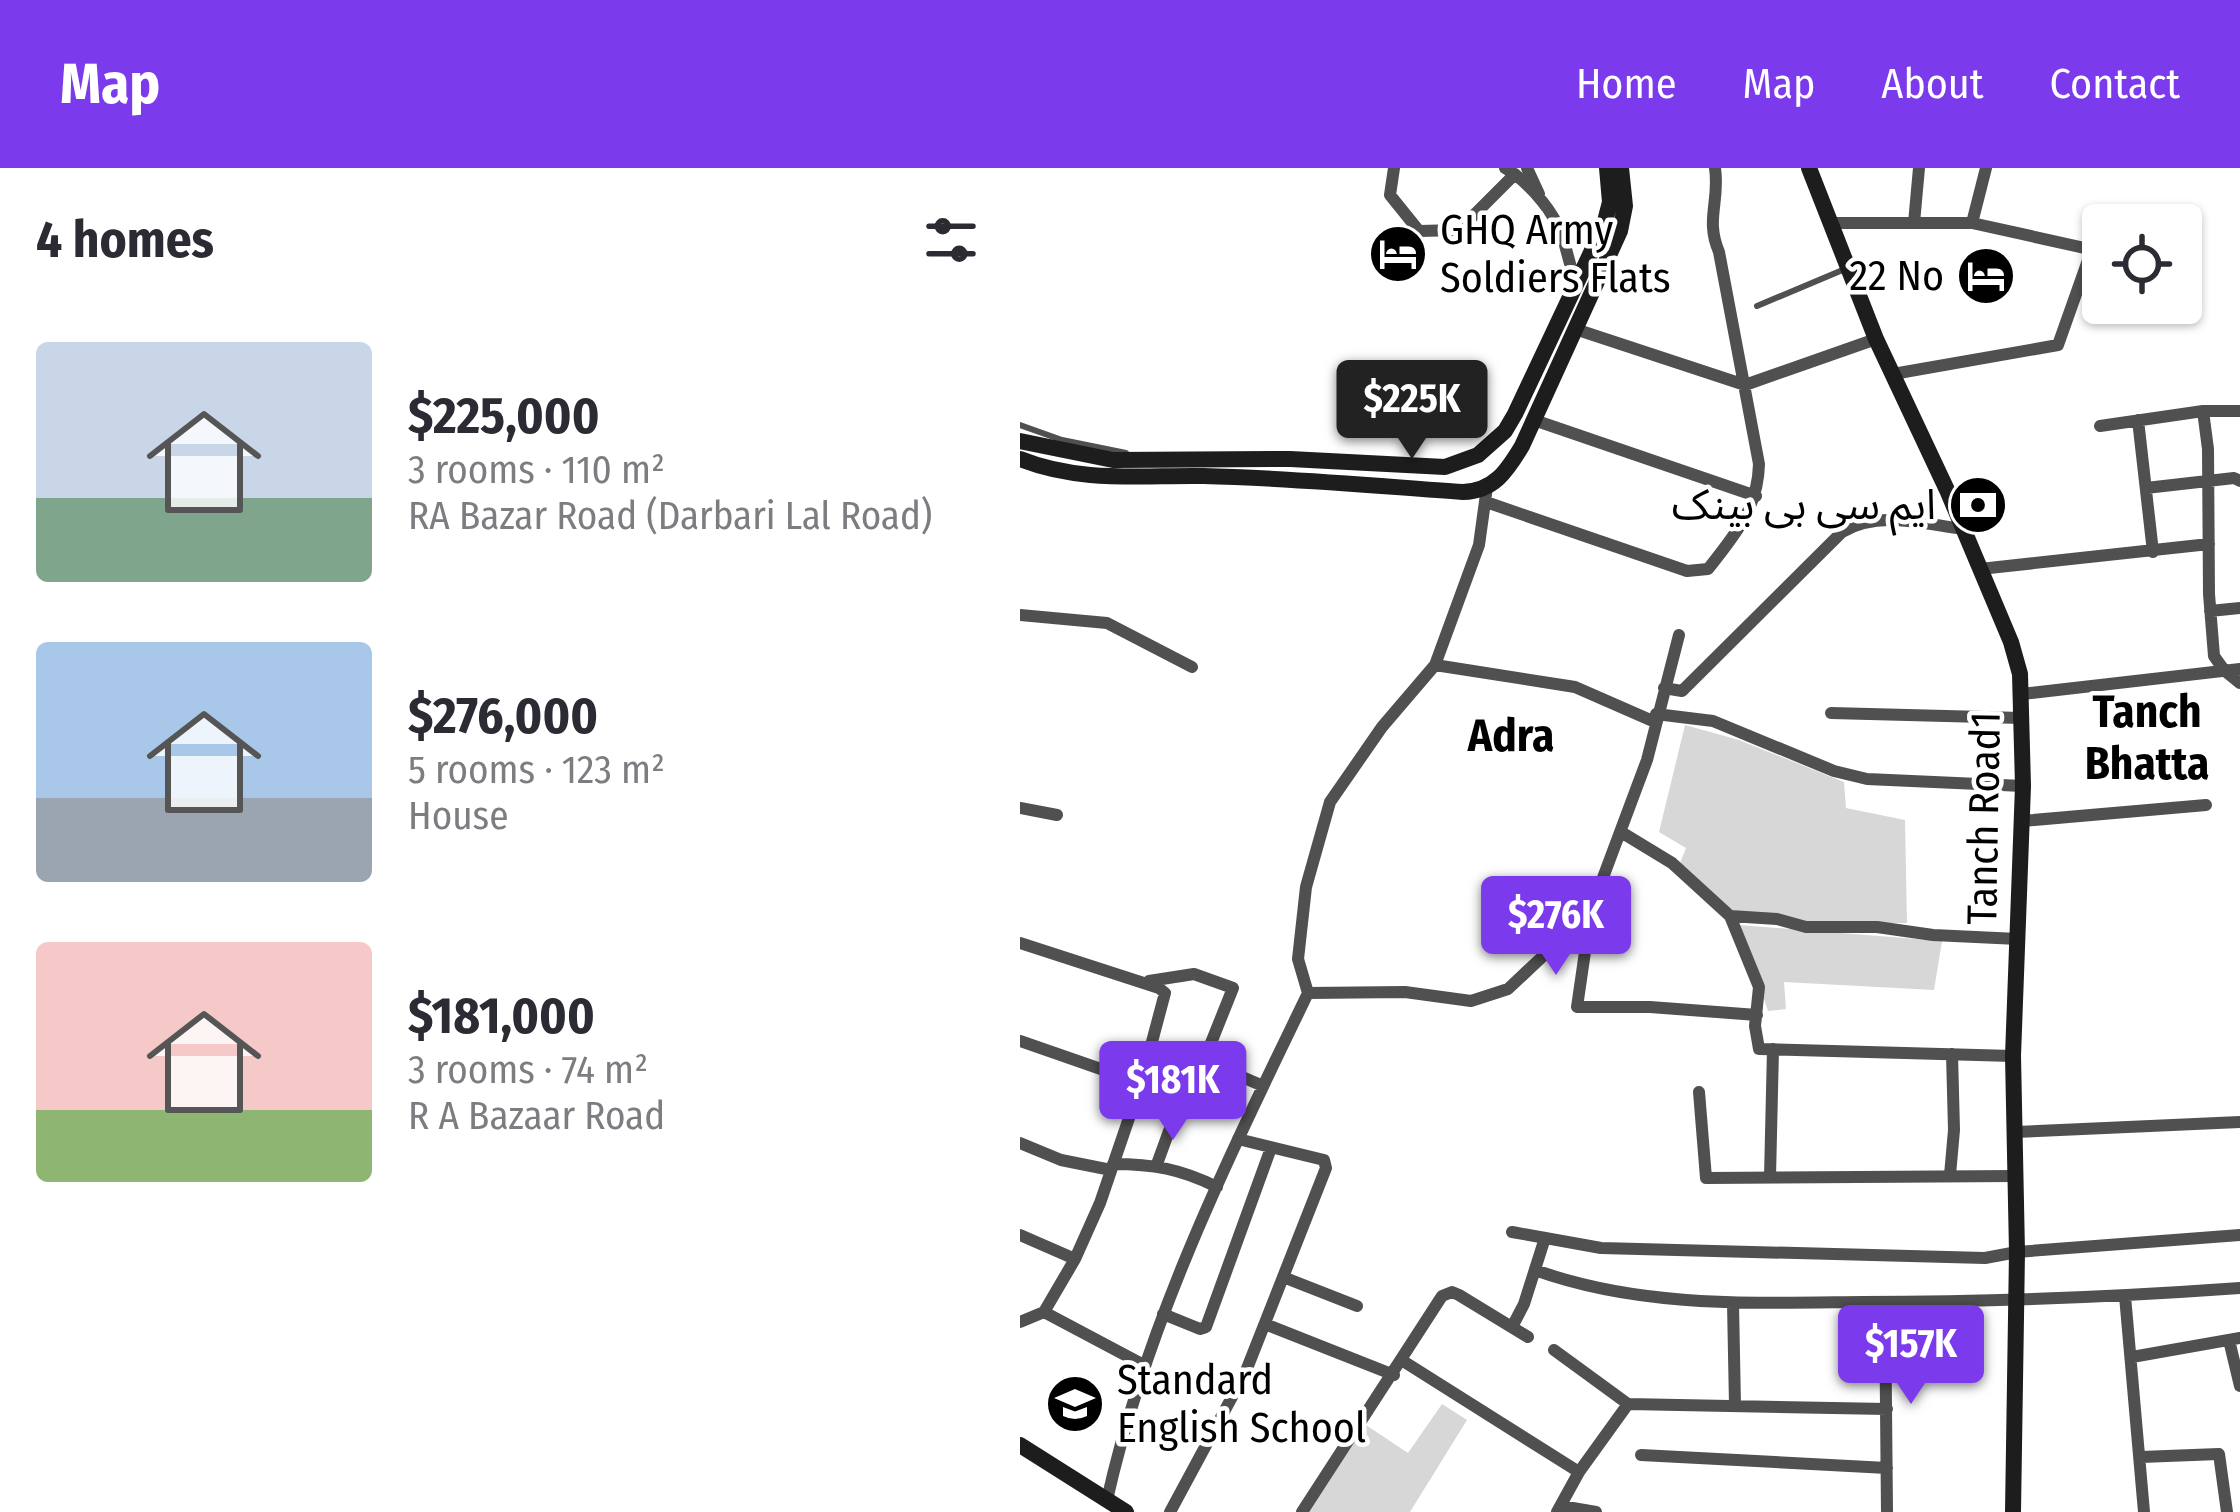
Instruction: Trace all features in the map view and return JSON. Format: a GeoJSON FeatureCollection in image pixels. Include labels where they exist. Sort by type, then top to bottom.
{"type":"FeatureCollection","features":[{"type":"Feature","properties":{"kind":"main road"},"geometry":{"type":"LineString","coordinates":[[1020,441],[1078,455],[1153,459],[1445,466],[1467,461],[1491,444],[1515,414],[1577,284],[1608,215],[1606,168]]}},
{"type":"Feature","properties":{"kind":"main road"},"geometry":{"type":"LineString","coordinates":[[1020,459],[1041,467],[1116,478],[1202,476],[1487,495],[1507,470],[1534,420],[1620,231],[1625,206],[1621,168]]}},
{"type":"Feature","properties":{"kind":"main road","name":"Tanch Road1"},"geometry":{"type":"LineString","coordinates":[[1809,168],[1876,339],[2011,642],[2022,694],[2013,1056],[2017,1252],[2013,1512]]}},
{"type":"Feature","properties":{"kind":"main road"},"geometry":{"type":"LineString","coordinates":[[1020,1444],[1126,1512]]}},
{"type":"Feature","properties":{"kind":"street"},"geometry":{"type":"LineString","coordinates":[[1394,168],[1390,195],[1419,231],[1459,230],[1515,170],[1560,229],[1577,284]]}},
{"type":"Feature","properties":{"kind":"street"},"geometry":{"type":"LineString","coordinates":[[1108,1500],[1142,1364],[1238,1139],[1308,993],[1298,959],[1306,887],[1330,802],[1382,727],[1435,665],[1479,545],[1487,495],[1687,571],[1708,569],[1756,496],[1759,464],[1719,251],[1709,224],[1719,192],[1715,168]]}},
{"type":"Feature","properties":{"kind":"street"},"geometry":{"type":"LineString","coordinates":[[1913,223],[1919,168]]}},
{"type":"Feature","properties":{"kind":"street"},"geometry":{"type":"LineString","coordinates":[[1972,223],[1986,168]]}},
{"type":"Feature","properties":{"kind":"street"},"geometry":{"type":"LineString","coordinates":[[1831,223],[1972,223],[2082,247]]}},
{"type":"Feature","properties":{"kind":"street"},"geometry":{"type":"LineString","coordinates":[[1893,374],[2058,344],[2082,288]]}},
{"type":"Feature","properties":{"kind":"street"},"geometry":{"type":"LineString","coordinates":[[1575,329],[1745,385],[1876,339]]}},
{"type":"Feature","properties":{"kind":"street"},"geometry":{"type":"LineString","coordinates":[[2100,426],[2203,411],[2240,411]]}},
{"type":"Feature","properties":{"kind":"street"},"geometry":{"type":"LineString","coordinates":[[2203,411],[2214,656],[2240,682]]}},
{"type":"Feature","properties":{"kind":"street"},"geometry":{"type":"LineString","coordinates":[[1534,420],[1756,496]]}},
{"type":"Feature","properties":{"kind":"street"},"geometry":{"type":"LineString","coordinates":[[2138,420],[2153,552]]}},
{"type":"Feature","properties":{"kind":"street"},"geometry":{"type":"LineString","coordinates":[[2146,488],[2240,481]]}},
{"type":"Feature","properties":{"kind":"street"},"geometry":{"type":"LineString","coordinates":[[1664,688],[1682,692],[1842,532],[1857,523],[1880,519],[1964,529]]}},
{"type":"Feature","properties":{"kind":"street"},"geometry":{"type":"LineString","coordinates":[[1980,569],[2209,544]]}},
{"type":"Feature","properties":{"kind":"street"},"geometry":{"type":"LineString","coordinates":[[2210,611],[2240,608]]}},
{"type":"Feature","properties":{"kind":"street"},"geometry":{"type":"LineString","coordinates":[[1020,615],[1107,623],[1192,667]]}},
{"type":"Feature","properties":{"kind":"street"},"geometry":{"type":"LineString","coordinates":[[1308,993],[1405,992],[1471,1001],[1508,988],[1568,928],[1601,883],[1647,760],[1679,635]]}},
{"type":"Feature","properties":{"kind":"street"},"geometry":{"type":"LineString","coordinates":[[1435,665],[1575,687],[1656,718],[1713,721],[1834,771],[1867,779],[2023,786]]}},
{"type":"Feature","properties":{"kind":"street"},"geometry":{"type":"LineString","coordinates":[[2022,694],[2240,669]]}},
{"type":"Feature","properties":{"kind":"street"},"geometry":{"type":"LineString","coordinates":[[1831,713],[2022,718]]}},
{"type":"Feature","properties":{"kind":"street"},"geometry":{"type":"LineString","coordinates":[[2022,821],[2206,805]]}},
{"type":"Feature","properties":{"kind":"street"},"geometry":{"type":"LineString","coordinates":[[1020,808],[1057,815]]}},
{"type":"Feature","properties":{"kind":"street"},"geometry":{"type":"LineString","coordinates":[[1621,832],[1672,863],[1730,916],[1759,986],[1756,1045],[2013,1056]]}},
{"type":"Feature","properties":{"kind":"street"},"geometry":{"type":"LineString","coordinates":[[1730,916],[1777,919],[1805,927],[1877,927],[1933,935],[2018,938]]}},
{"type":"Feature","properties":{"kind":"street"},"geometry":{"type":"LineString","coordinates":[[1568,928],[1586,945],[1577,1007],[1757,1015]]}},
{"type":"Feature","properties":{"kind":"street"},"geometry":{"type":"LineString","coordinates":[[1020,944],[1165,993],[1141,1083],[1075,1259],[1044,1312],[1022,1326]]}},
{"type":"Feature","properties":{"kind":"street"},"geometry":{"type":"LineString","coordinates":[[1142,982],[1194,974],[1233,988],[1205,1058]]}},
{"type":"Feature","properties":{"kind":"street"},"geometry":{"type":"LineString","coordinates":[[1020,1041],[1141,1083]]}},
{"type":"Feature","properties":{"kind":"street"},"geometry":{"type":"LineString","coordinates":[[1770,1177],[1773,1049]]}},
{"type":"Feature","properties":{"kind":"street"},"geometry":{"type":"LineString","coordinates":[[1950,1175],[1952,1054]]}},
{"type":"Feature","properties":{"kind":"street"},"geometry":{"type":"LineString","coordinates":[[1157,1164],[1194,1060],[1205,1058],[1263,1086]]}},
{"type":"Feature","properties":{"kind":"street"},"geometry":{"type":"LineString","coordinates":[[1699,1092],[1706,1178],[2016,1176]]}},
{"type":"Feature","properties":{"kind":"street"},"geometry":{"type":"LineString","coordinates":[[2015,1132],[2240,1122]]}},
{"type":"Feature","properties":{"kind":"street"},"geometry":{"type":"LineString","coordinates":[[1170,1512],[1229,1404],[1265,1324],[1326,1163],[1238,1139]]}},
{"type":"Feature","properties":{"kind":"street"},"geometry":{"type":"LineString","coordinates":[[1020,1143],[1061,1160],[1112,1167],[1157,1164],[1217,1187]]}},
{"type":"Feature","properties":{"kind":"street"},"geometry":{"type":"LineString","coordinates":[[1163,1314],[1200,1329],[1206,1327],[1271,1148]]}},
{"type":"Feature","properties":{"kind":"street"},"geometry":{"type":"LineString","coordinates":[[1512,1232],[1544,1241],[1628,1250],[1984,1258],[2240,1235]]}},
{"type":"Feature","properties":{"kind":"street"},"geometry":{"type":"LineString","coordinates":[[1020,1235],[1075,1259]]}},
{"type":"Feature","properties":{"kind":"street"},"geometry":{"type":"LineString","coordinates":[[1512,1327],[1544,1241]]}},
{"type":"Feature","properties":{"kind":"street"},"geometry":{"type":"LineString","coordinates":[[1535,1270],[1592,1287],[1694,1303],[2016,1302],[2240,1288]]}},
{"type":"Feature","properties":{"kind":"street"},"geometry":{"type":"LineString","coordinates":[[1283,1277],[1358,1306]]}},
{"type":"Feature","properties":{"kind":"street"},"geometry":{"type":"LineString","coordinates":[[1302,1512],[1442,1296],[1452,1292],[1528,1336]]}},
{"type":"Feature","properties":{"kind":"street"},"geometry":{"type":"LineString","coordinates":[[2125,1296],[2144,1512]]}},
{"type":"Feature","properties":{"kind":"street"},"geometry":{"type":"LineString","coordinates":[[1885,1302],[1887,1512]]}},
{"type":"Feature","properties":{"kind":"street"},"geometry":{"type":"LineString","coordinates":[[1733,1303],[1736,1406]]}},
{"type":"Feature","properties":{"kind":"street"},"geometry":{"type":"LineString","coordinates":[[1044,1312],[1142,1364]]}},
{"type":"Feature","properties":{"kind":"street"},"geometry":{"type":"LineString","coordinates":[[1265,1324],[1394,1375]]}},
{"type":"Feature","properties":{"kind":"street"},"geometry":{"type":"LineString","coordinates":[[2132,1358],[2235,1339],[2240,1387]]}},
{"type":"Feature","properties":{"kind":"street"},"geometry":{"type":"LineString","coordinates":[[1554,1350],[1628,1404],[1887,1409]]}},
{"type":"Feature","properties":{"kind":"street"},"geometry":{"type":"LineString","coordinates":[[1403,1361],[1579,1472]]}},
{"type":"Feature","properties":{"kind":"street"},"geometry":{"type":"LineString","coordinates":[[1596,1512],[1559,1509],[1579,1472],[1628,1404]]}},
{"type":"Feature","properties":{"kind":"street"},"geometry":{"type":"LineString","coordinates":[[2141,1457],[2219,1454],[2227,1512]]}},
{"type":"Feature","properties":{"kind":"street"},"geometry":{"type":"LineString","coordinates":[[1641,1455],[1887,1468]]}},
{"type":"Feature","properties":{"kind":"lane"},"geometry":{"type":"LineString","coordinates":[[1757,306],[1849,268]]}},
{"type":"Feature","properties":{"kind":"lane"},"geometry":{"type":"LineString","coordinates":[[1020,425],[1063,440],[1153,459]]}},
{"type":"Feature","properties":{"kind":"shaded area"},"geometry":{"type":"Polygon","coordinates":[[[1685,725],[1739,740],[1844,782],[1846,808],[1905,820],[1907,923],[1806,923],[1730,910],[1680,863],[1686,848],[1659,832],[1685,725]]]}},
{"type":"Feature","properties":{"kind":"shaded area"},"geometry":{"type":"Polygon","coordinates":[[[1739,925],[1942,941],[1934,990],[1784,982],[1786,1009],[1768,1011],[1739,925]]]}},
{"type":"Feature","properties":{"kind":"shaded area"},"geometry":{"type":"Polygon","coordinates":[[[1442,1404],[1467,1420],[1410,1512],[1305,1512],[1363,1423],[1408,1453],[1442,1404]]]}},
{"type":"Feature","properties":{"kind":"place","name":"GHQ Army Soldiers Flats"},"geometry":{"type":"Point","coordinates":[1398,254]}},
{"type":"Feature","properties":{"kind":"place","name":"22 No"},"geometry":{"type":"Point","coordinates":[1986,276]}},
{"type":"Feature","properties":{"kind":"place","name":"ایم سی بی بینک"},"geometry":{"type":"Point","coordinates":[1978,505]}},
{"type":"Feature","properties":{"kind":"place","name":"Standard English School"},"geometry":{"type":"Point","coordinates":[1075,1404]}},
{"type":"Feature","properties":{"kind":"district","name":"Adra"},"geometry":{"type":"Point","coordinates":[1511,736]}},
{"type":"Feature","properties":{"kind":"district","name":"Tanch Bhatta"},"geometry":{"type":"Point","coordinates":[2147,738]}}]}
